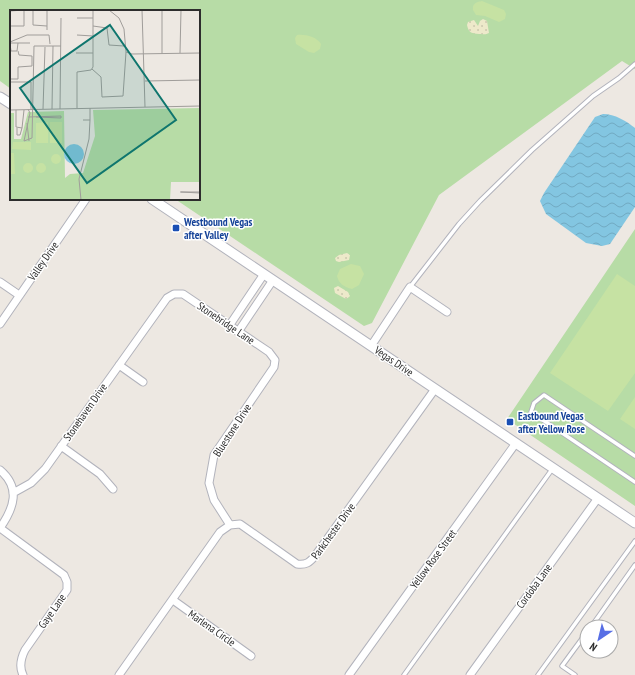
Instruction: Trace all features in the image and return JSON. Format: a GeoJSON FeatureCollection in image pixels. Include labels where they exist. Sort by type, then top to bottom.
{"type":"FeatureCollection","features":[{"type":"Feature","properties":{"kind":"main road"},"geometry":{"type":"LineString","coordinates":[[0,97],[10,103]]}},
{"type":"Feature","properties":{"kind":"main road","name":"Vegas Drive"},"geometry":{"type":"LineString","coordinates":[[153,200],[635,523]]}},
{"type":"Feature","properties":{"kind":"street","name":"Valley Drive"},"geometry":{"type":"LineString","coordinates":[[0,324],[85,200]]}},
{"type":"Feature","properties":{"kind":"street"},"geometry":{"type":"LineString","coordinates":[[229,326],[264,274]]}},
{"type":"Feature","properties":{"kind":"street"},"geometry":{"type":"LineString","coordinates":[[238,332],[273,280]]}},
{"type":"Feature","properties":{"kind":"street"},"geometry":{"type":"LineString","coordinates":[[0,282],[19,295]]}},
{"type":"Feature","properties":{"kind":"street"},"geometry":{"type":"LineString","coordinates":[[371,346],[410,287],[447,312]]}},
{"type":"Feature","properties":{"kind":"street","name":"Stonebridge Lane"},"geometry":{"type":"LineString","coordinates":[[174,294],[183,294],[269,352],[275,360]]}},
{"type":"Feature","properties":{"kind":"street","name":"Stonehaven Drive"},"geometry":{"type":"LineString","coordinates":[[13,493],[31,483],[45,469],[167,298],[174,294]]}},
{"type":"Feature","properties":{"kind":"street","name":"Bluestone Drive"},"geometry":{"type":"LineString","coordinates":[[230,525],[214,500],[209,483],[214,455],[274,367],[275,360]]}},
{"type":"Feature","properties":{"kind":"street"},"geometry":{"type":"LineString","coordinates":[[119,365],[143,382]]}},
{"type":"Feature","properties":{"kind":"street","name":"Parkchester Drive"},"geometry":{"type":"LineString","coordinates":[[230,525],[240,524],[297,564],[304,565],[310,562],[316,556],[435,389]]}},
{"type":"Feature","properties":{"kind":"street","name":"Yellow Rose Street"},"geometry":{"type":"LineString","coordinates":[[349,675],[516,443]]}},
{"type":"Feature","properties":{"kind":"street"},"geometry":{"type":"LineString","coordinates":[[61,446],[100,474],[113,489]]}},
{"type":"Feature","properties":{"kind":"street"},"geometry":{"type":"LineString","coordinates":[[0,470],[8,477],[13,487],[14,498],[9,515],[0,528]]}},
{"type":"Feature","properties":{"kind":"street","name":"Cordoba Lane"},"geometry":{"type":"LineString","coordinates":[[470,675],[598,498]]}},
{"type":"Feature","properties":{"kind":"street"},"geometry":{"type":"LineString","coordinates":[[119,675],[220,532],[230,525]]}},
{"type":"Feature","properties":{"kind":"street","name":"Gaye Lane"},"geometry":{"type":"LineString","coordinates":[[0,528],[64,575],[67,582],[66,590],[21,658],[21,671],[23,675]]}},
{"type":"Feature","properties":{"kind":"street","name":"Marlena Circle"},"geometry":{"type":"LineString","coordinates":[[173,600],[251,656]]}},
{"type":"Feature","properties":{"kind":"lane"},"geometry":{"type":"LineString","coordinates":[[410,287],[459,224],[480,201],[532,150],[575,112],[635,64]]}},
{"type":"Feature","properties":{"kind":"lane"},"geometry":{"type":"LineString","coordinates":[[635,456],[544,395],[538,399],[532,407],[532,412],[635,482]]}},
{"type":"Feature","properties":{"kind":"lane"},"geometry":{"type":"LineString","coordinates":[[404,675],[553,468]]}},
{"type":"Feature","properties":{"kind":"lane"},"geometry":{"type":"LineString","coordinates":[[538,675],[635,541]]}},
{"type":"Feature","properties":{"kind":"lane"},"geometry":{"type":"LineString","coordinates":[[597,619],[635,566]]}},
{"type":"Feature","properties":{"kind":"lane"},"geometry":{"type":"LineString","coordinates":[[575,675],[562,666],[579,643]]}},
{"type":"Feature","properties":{"kind":"green space"},"geometry":{"type":"Polygon","coordinates":[[[0,0],[635,0],[635,69],[622,61],[439,195],[372,323],[364,326],[176,200],[200,200],[200,10],[10,10],[10,88],[0,81],[0,0]]]}},
{"type":"Feature","properties":{"kind":"green space"},"geometry":{"type":"Polygon","coordinates":[[[482,1],[504,10],[506,14],[505,19],[499,22],[485,16],[476,15],[473,10],[473,6],[482,1]]]}},
{"type":"Feature","properties":{"kind":"green space"},"geometry":{"type":"Polygon","coordinates":[[[297,35],[304,35],[314,38],[321,44],[320,49],[314,53],[309,52],[296,44],[295,38],[297,35]]]}},
{"type":"Feature","properties":{"kind":"green space"},"geometry":{"type":"Polygon","coordinates":[[[635,229],[635,506],[507,419],[635,229]]]}},
{"type":"Feature","properties":{"kind":"green space"},"geometry":{"type":"Polygon","coordinates":[[[351,264],[360,266],[364,274],[359,285],[352,289],[342,285],[337,276],[340,269],[351,264]]]}},
{"type":"Feature","properties":{"kind":"green space"},"geometry":{"type":"Polygon","coordinates":[[[617,274],[635,286],[635,373],[608,411],[550,373],[617,274]]]}},
{"type":"Feature","properties":{"kind":"green space"},"geometry":{"type":"Polygon","coordinates":[[[635,397],[635,429],[620,419],[635,397]]]}},
{"type":"Feature","properties":{"kind":"sand"},"geometry":{"type":"Polygon","coordinates":[[[483,19],[487,21],[489,33],[479,34],[470,32],[467,25],[468,22],[474,20],[478,26],[480,21],[483,19]]]}},
{"type":"Feature","properties":{"kind":"sand"},"geometry":{"type":"Polygon","coordinates":[[[347,253],[350,255],[349,260],[339,262],[336,261],[335,258],[339,255],[347,253]]]}},
{"type":"Feature","properties":{"kind":"sand"},"geometry":{"type":"Polygon","coordinates":[[[338,286],[348,292],[350,296],[346,299],[335,293],[334,288],[338,286]]]}},
{"type":"Feature","properties":{"kind":"water"},"geometry":{"type":"Polygon","coordinates":[[[603,114],[620,118],[635,128],[635,207],[610,244],[602,246],[586,243],[546,214],[540,201],[595,117],[603,114]]]}},
{"type":"Feature","properties":{"kind":"place","name":"Westbound Vegas after Valley"},"geometry":{"type":"Point","coordinates":[176,228]}},
{"type":"Feature","properties":{"kind":"place","name":"Eastbound Vegas after Yellow Rose"},"geometry":{"type":"Point","coordinates":[510,422]}}]}
